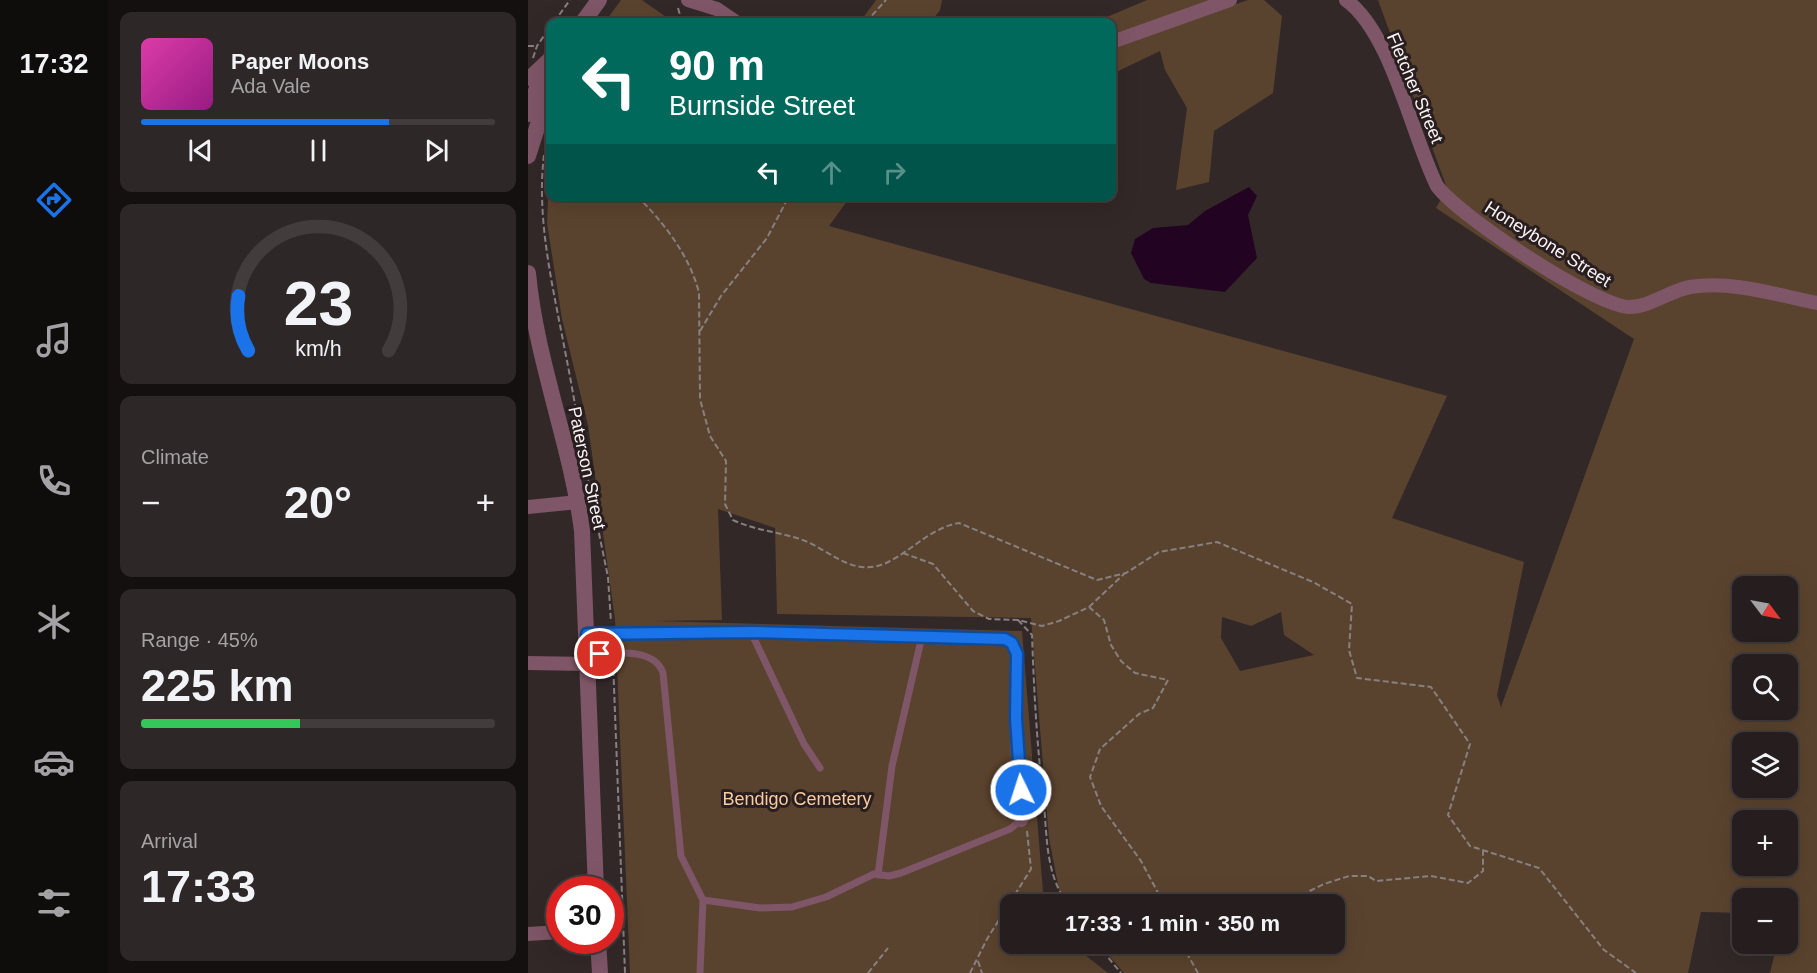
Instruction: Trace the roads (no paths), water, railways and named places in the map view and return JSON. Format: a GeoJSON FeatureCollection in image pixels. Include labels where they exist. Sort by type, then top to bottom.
{"type":"FeatureCollection","features":[{"type":"Feature","properties":{"kind":"street"},"geometry":{"type":"LineString","coordinates":[[586,18],[599,0]]}},
{"type":"Feature","properties":{"kind":"street"},"geometry":{"type":"LineString","coordinates":[[1116,41],[1230,0]]}},
{"type":"Feature","properties":{"kind":"street","name":"Fletcher Street"},"geometry":{"type":"LineString","coordinates":[[1346,0],[1361,15],[1372,31],[1392,74],[1432,176],[1443,194]]}},
{"type":"Feature","properties":{"kind":"street"},"geometry":{"type":"LineString","coordinates":[[683,2],[720,4],[732,18]]}},
{"type":"Feature","properties":{"kind":"street"},"geometry":{"type":"LineString","coordinates":[[528,79],[546,62]]}},
{"type":"Feature","properties":{"kind":"street"},"geometry":{"type":"LineString","coordinates":[[528,156],[534,108],[546,75]]}},
{"type":"Feature","properties":{"kind":"street"},"geometry":{"type":"LineString","coordinates":[[534,108],[546,92]]}},
{"type":"Feature","properties":{"kind":"street","name":"Honeybone Street"},"geometry":{"type":"LineString","coordinates":[[1443,194],[1494,234],[1583,291],[1615,305],[1643,305],[1672,292],[1709,285],[1817,303]]}},
{"type":"Feature","properties":{"kind":"street","name":"Paterson Street"},"geometry":{"type":"LineString","coordinates":[[528,273],[538,342],[578,502],[582,531],[596,876]]}},
{"type":"Feature","properties":{"kind":"street"},"geometry":{"type":"LineString","coordinates":[[528,507],[578,502]]}},
{"type":"Feature","properties":{"kind":"street"},"geometry":{"type":"LineString","coordinates":[[587,634],[751,632],[922,635],[996,637],[1012,643],[1016,648],[1021,820]]}},
{"type":"Feature","properties":{"kind":"street"},"geometry":{"type":"LineString","coordinates":[[528,663],[588,659]]}},
{"type":"Feature","properties":{"kind":"street"},"geometry":{"type":"LineString","coordinates":[[528,934],[546,933]]}},
{"type":"Feature","properties":{"kind":"street"},"geometry":{"type":"LineString","coordinates":[[599,954],[600,973]]}},
{"type":"Feature","properties":{"kind":"lane"},"geometry":{"type":"LineString","coordinates":[[751,632],[804,744],[820,768]]}},
{"type":"Feature","properties":{"kind":"lane"},"geometry":{"type":"LineString","coordinates":[[878,875],[892,766],[922,635]]}},
{"type":"Feature","properties":{"kind":"lane"},"geometry":{"type":"LineString","coordinates":[[588,659],[644,656],[660,665],[665,681],[681,856],[703,900],[700,973]]}},
{"type":"Feature","properties":{"kind":"lane"},"geometry":{"type":"LineString","coordinates":[[703,900],[760,908],[807,904],[878,875],[889,876],[901,873],[1010,829],[1021,820]]}},
{"type":"Feature","properties":{"kind":"park label","name":"Bendigo Cemetery"},"geometry":{"type":"Point","coordinates":[797,799]}}]}
